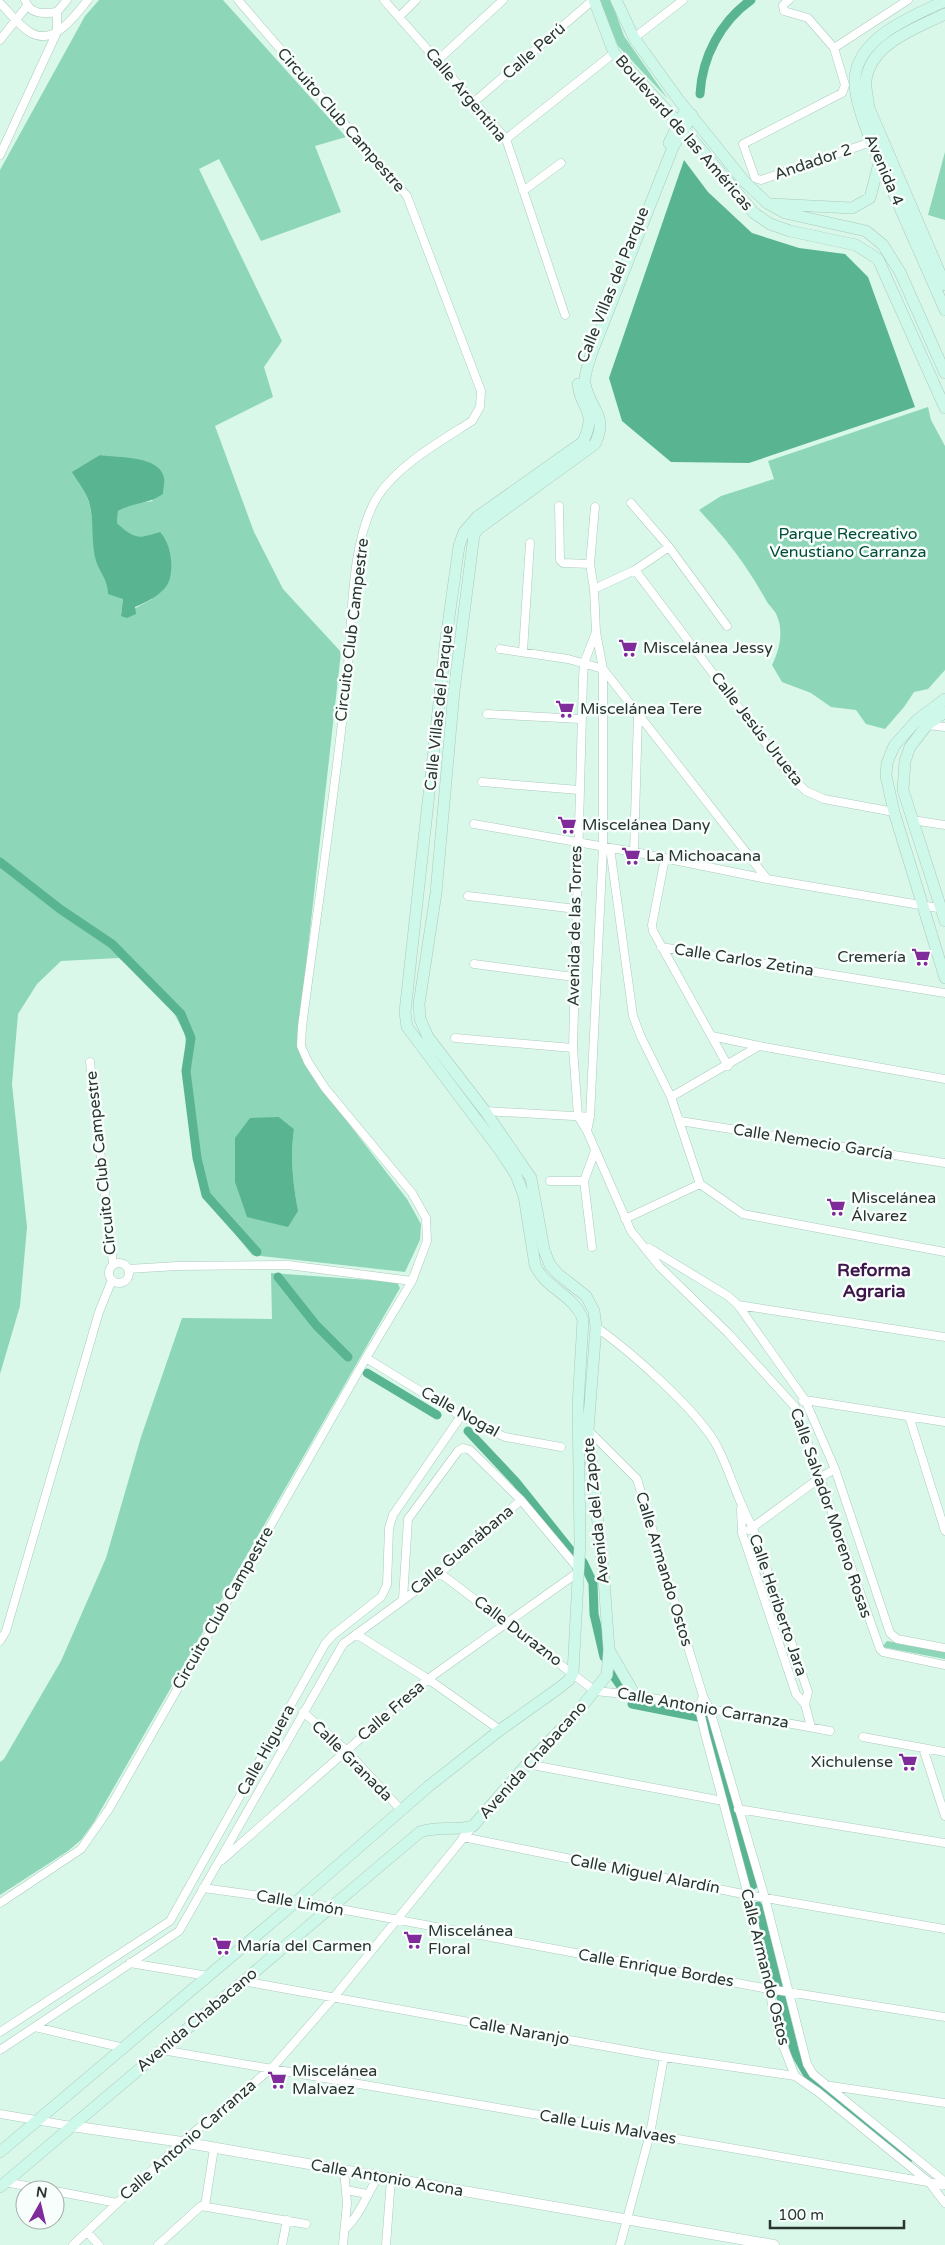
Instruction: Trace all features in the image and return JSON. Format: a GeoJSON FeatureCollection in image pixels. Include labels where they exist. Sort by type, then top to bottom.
{"type":"FeatureCollection","features":[{"type":"Feature","properties":{"kind":"main road","name":"Boulevard de las Américas"},"geometry":{"type":"LineString","coordinates":[[593,0],[614,53],[696,143],[754,213],[770,224],[790,231],[856,245],[878,259],[945,408]]}},
{"type":"Feature","properties":{"kind":"main road","name":"Boulevard de las Américas"},"geometry":{"type":"LineString","coordinates":[[616,0],[634,38],[689,112],[744,181],[767,204],[785,213],[866,231],[884,245],[900,272],[945,373]]}},
{"type":"Feature","properties":{"kind":"main road","name":"Avenida 4"},"geometry":{"type":"LineString","coordinates":[[945,1],[884,32],[866,52],[858,65],[855,78],[861,113],[870,142],[945,310]]}},
{"type":"Feature","properties":{"kind":"main road","name":"Avenida 4"},"geometry":{"type":"LineString","coordinates":[[945,14],[892,42],[881,52],[870,68],[866,80],[869,108],[945,285]]}},
{"type":"Feature","properties":{"kind":"main road","name":"Calle Villas del Parque"},"geometry":{"type":"LineString","coordinates":[[596,1328],[594,1312],[586,1296],[558,1274],[550,1265],[544,1250],[530,1178],[485,1111],[428,1037],[420,1019],[419,1004],[436,893],[454,691],[474,535],[478,529],[595,444],[601,432],[601,419],[586,386],[585,378],[592,352],[620,274],[681,126],[689,112]]}},
{"type":"Feature","properties":{"kind":"main road","name":"Calle Villas del Parque"},"geometry":{"type":"LineString","coordinates":[[620,274],[681,126]]}},
{"type":"Feature","properties":{"kind":"main road"},"geometry":{"type":"LineString","coordinates":[[673,147],[696,143]]}},
{"type":"Feature","properties":{"kind":"main road"},"geometry":{"type":"LineString","coordinates":[[767,204],[852,208],[870,198],[879,163]]}},
{"type":"Feature","properties":{"kind":"main road","name":"Calle Villas del Parque"},"geometry":{"type":"LineString","coordinates":[[584,1333],[580,1310],[539,1274],[535,1265],[524,1196],[516,1174],[407,1028],[405,1012],[446,639],[460,546],[464,532],[477,517],[583,442],[590,426],[589,414],[579,388],[578,378],[581,364],[608,305]]}},
{"type":"Feature","properties":{"kind":"main road"},"geometry":{"type":"LineString","coordinates":[[944,702],[916,720],[894,746],[887,764],[886,776],[894,812],[945,978]]}},
{"type":"Feature","properties":{"kind":"main road"},"geometry":{"type":"LineString","coordinates":[[944,702],[910,747],[905,761],[903,790],[943,909],[945,922]]}},
{"type":"Feature","properties":{"kind":"main road","name":"Avenida del Zapote"},"geometry":{"type":"LineString","coordinates":[[595,1691],[607,1675],[609,1650],[604,1580],[588,1430],[596,1328]]}},
{"type":"Feature","properties":{"kind":"main road","name":"Avenida del Zapote"},"geometry":{"type":"LineString","coordinates":[[573,1673],[577,1570],[580,1542],[579,1369],[584,1333]]}},
{"type":"Feature","properties":{"kind":"main road"},"geometry":{"type":"LineString","coordinates":[[609,1650],[635,1695]]}},
{"type":"Feature","properties":{"kind":"main road","name":"Avenida Chabacano"},"geometry":{"type":"LineString","coordinates":[[0,2152],[297,1901],[401,1810],[500,1730],[570,1680],[573,1673]]}},
{"type":"Feature","properties":{"kind":"main road","name":"Avenida Chabacano"},"geometry":{"type":"LineString","coordinates":[[2,2185],[420,1832],[428,1829],[461,1829],[473,1826],[527,1764],[576,1714],[595,1691]]}},
{"type":"Feature","properties":{"kind":"street"},"geometry":{"type":"LineString","coordinates":[[0,155],[57,32],[57,12],[67,0]]}},
{"type":"Feature","properties":{"kind":"street"},"geometry":{"type":"LineString","coordinates":[[0,3],[31,33],[44,36],[57,32],[72,19],[88,0]]}},
{"type":"Feature","properties":{"kind":"street","name":"Circuito Club Campestre"},"geometry":{"type":"LineString","coordinates":[[0,1903],[81,1849],[89,1840],[114,1801],[366,1358],[412,1281],[427,1241],[426,1218],[412,1193],[325,1088],[300,1046],[347,678],[357,564],[365,524],[377,497],[392,478],[472,421],[480,407],[481,391],[407,196],[238,0]]}},
{"type":"Feature","properties":{"kind":"street","name":"Calle Argentina"},"geometry":{"type":"LineString","coordinates":[[384,0],[506,139],[566,314]]}},
{"type":"Feature","properties":{"kind":"street"},"geometry":{"type":"LineString","coordinates":[[399,17],[416,0]]}},
{"type":"Feature","properties":{"kind":"street"},"geometry":{"type":"LineString","coordinates":[[438,60],[503,0]]}},
{"type":"Feature","properties":{"kind":"street","name":"Calle Perú"},"geometry":{"type":"LineString","coordinates":[[474,102],[593,0]]}},
{"type":"Feature","properties":{"kind":"street"},"geometry":{"type":"LineString","coordinates":[[634,38],[682,0]]}},
{"type":"Feature","properties":{"kind":"street"},"geometry":{"type":"LineString","coordinates":[[790,0],[783,5],[784,11],[808,18],[834,48],[908,0]]}},
{"type":"Feature","properties":{"kind":"street"},"geometry":{"type":"LineString","coordinates":[[0,40],[16,20],[26,3],[38,14],[57,12]]}},
{"type":"Feature","properties":{"kind":"street","name":"Andador 2"},"geometry":{"type":"LineString","coordinates":[[834,48],[845,85],[842,93],[742,144],[755,178],[761,180],[870,142]]}},
{"type":"Feature","properties":{"kind":"street"},"geometry":{"type":"LineString","coordinates":[[506,139],[614,53]]}},
{"type":"Feature","properties":{"kind":"street"},"geometry":{"type":"LineString","coordinates":[[523,191],[560,163]]}},
{"type":"Feature","properties":{"kind":"street"},"geometry":{"type":"LineString","coordinates":[[631,503],[669,547],[727,626]]}},
{"type":"Feature","properties":{"kind":"street"},"geometry":{"type":"LineString","coordinates":[[559,506],[560,560],[563,563],[590,564]]}},
{"type":"Feature","properties":{"kind":"street","name":"Avenida de las Torres"},"geometry":{"type":"LineString","coordinates":[[587,1131],[590,1116],[606,847],[602,669],[596,632],[594,589],[590,564],[595,507]]}},
{"type":"Feature","properties":{"kind":"street"},"geometry":{"type":"LineString","coordinates":[[523,651],[530,543]]}},
{"type":"Feature","properties":{"kind":"street"},"geometry":{"type":"LineString","coordinates":[[594,589],[635,570],[669,547]]}},
{"type":"Feature","properties":{"kind":"street","name":"Calle Jesús Urueta"},"geometry":{"type":"LineString","coordinates":[[635,570],[791,777],[806,791],[824,799],[894,812]]}},
{"type":"Feature","properties":{"kind":"street","name":"Avenida de las Torres"},"geometry":{"type":"LineString","coordinates":[[596,632],[584,663],[580,719],[573,1048],[578,1116],[587,1131],[625,1219],[643,1244]]}},
{"type":"Feature","properties":{"kind":"street"},"geometry":{"type":"LineString","coordinates":[[500,649],[523,651],[584,663],[602,669],[766,879]]}},
{"type":"Feature","properties":{"kind":"street"},"geometry":{"type":"LineString","coordinates":[[487,714],[580,719]]}},
{"type":"Feature","properties":{"kind":"street"},"geometry":{"type":"LineString","coordinates":[[634,852],[638,715]]}},
{"type":"Feature","properties":{"kind":"street"},"geometry":{"type":"LineString","coordinates":[[927,724],[945,727]]}},
{"type":"Feature","properties":{"kind":"street"},"geometry":{"type":"LineString","coordinates":[[482,782],[579,790]]}},
{"type":"Feature","properties":{"kind":"street"},"geometry":{"type":"LineString","coordinates":[[912,820],[945,825]]}},
{"type":"Feature","properties":{"kind":"street"},"geometry":{"type":"LineString","coordinates":[[474,824],[634,852],[766,879],[943,909]]}},
{"type":"Feature","properties":{"kind":"street"},"geometry":{"type":"LineString","coordinates":[[606,847],[633,1016],[671,1097],[700,1184],[743,1214],[945,1252]]}},
{"type":"Feature","properties":{"kind":"street"},"geometry":{"type":"LineString","coordinates":[[665,858],[652,925],[653,931],[728,1066]]}},
{"type":"Feature","properties":{"kind":"street"},"geometry":{"type":"LineString","coordinates":[[468,896],[576,909]]}},
{"type":"Feature","properties":{"kind":"street"},"geometry":{"type":"LineString","coordinates":[[926,920],[945,922]]}},
{"type":"Feature","properties":{"kind":"street","name":"Calle Carlos Zetina"},"geometry":{"type":"LineString","coordinates":[[661,947],[945,993]]}},
{"type":"Feature","properties":{"kind":"street"},"geometry":{"type":"LineString","coordinates":[[474,964],[574,977]]}},
{"type":"Feature","properties":{"kind":"street"},"geometry":{"type":"LineString","coordinates":[[712,1036],[945,1079]]}},
{"type":"Feature","properties":{"kind":"street"},"geometry":{"type":"LineString","coordinates":[[455,1038],[573,1048]]}},
{"type":"Feature","properties":{"kind":"street"},"geometry":{"type":"LineString","coordinates":[[671,1097],[728,1066],[759,1046]]}},
{"type":"Feature","properties":{"kind":"street","name":"Circuito Club Campestre"},"geometry":{"type":"LineString","coordinates":[[90,1062],[113,1264]]}},
{"type":"Feature","properties":{"kind":"street"},"geometry":{"type":"LineString","coordinates":[[485,1111],[590,1116]]}},
{"type":"Feature","properties":{"kind":"street","name":"Calle Nemecio García"},"geometry":{"type":"LineString","coordinates":[[680,1121],[945,1163]]}},
{"type":"Feature","properties":{"kind":"street"},"geometry":{"type":"LineString","coordinates":[[592,1247],[584,1182],[595,1151]]}},
{"type":"Feature","properties":{"kind":"street"},"geometry":{"type":"LineString","coordinates":[[550,1181],[584,1182]]}},
{"type":"Feature","properties":{"kind":"street"},"geometry":{"type":"LineString","coordinates":[[625,1219],[700,1184]]}},
{"type":"Feature","properties":{"kind":"street"},"geometry":{"type":"LineString","coordinates":[[643,1244],[728,1296],[738,1305],[945,1336]]}},
{"type":"Feature","properties":{"kind":"street","name":"Calle Salvador Moreno Rosas"},"geometry":{"type":"LineString","coordinates":[[643,1244],[660,1267],[728,1333],[795,1407],[880,1650],[945,1665]]}},
{"type":"Feature","properties":{"kind":"street"},"geometry":{"type":"LineString","coordinates":[[113,1264],[123,1264],[128,1269],[127,1278],[124,1281],[115,1282],[108,1272],[113,1264]]}},
{"type":"Feature","properties":{"kind":"street","name":"Circuito Club Campestre"},"geometry":{"type":"LineString","coordinates":[[128,1269],[177,1266],[288,1265],[412,1281]]}},
{"type":"Feature","properties":{"kind":"street"},"geometry":{"type":"LineString","coordinates":[[0,1641],[6,1631],[99,1312],[112,1280]]}},
{"type":"Feature","properties":{"kind":"street","name":"Calle Salvador Moreno Rosas"},"geometry":{"type":"LineString","coordinates":[[738,1305],[805,1400],[835,1469],[890,1633],[897,1638],[945,1648]]}},
{"type":"Feature","properties":{"kind":"street","name":"Calle Heriberto Jara"},"geometry":{"type":"LineString","coordinates":[[596,1328],[629,1353],[700,1422],[718,1447],[741,1508],[753,1528],[808,1692],[805,1704]]}},
{"type":"Feature","properties":{"kind":"street","name":"Calle Nogal"},"geometry":{"type":"LineString","coordinates":[[366,1358],[461,1416],[505,1437],[562,1446]]}},
{"type":"Feature","properties":{"kind":"street"},"geometry":{"type":"LineString","coordinates":[[795,1407],[805,1400],[945,1422]]}},
{"type":"Feature","properties":{"kind":"street","name":"Calle Higuera"},"geometry":{"type":"LineString","coordinates":[[0,2032],[170,1922],[325,1644],[333,1635],[381,1597],[387,1586],[389,1528],[393,1515],[461,1416]]}},
{"type":"Feature","properties":{"kind":"street"},"geometry":{"type":"LineString","coordinates":[[909,1416],[945,1532]]}},
{"type":"Feature","properties":{"kind":"street","name":"Calle Armando Ostos"},"geometry":{"type":"LineString","coordinates":[[588,1430],[638,1479],[703,1696],[710,1710],[765,1898],[807,2064],[813,2074],[945,2183]]}},
{"type":"Feature","properties":{"kind":"street","name":"Calle Nogal"},"geometry":{"type":"LineString","coordinates":[[403,1599],[408,1519],[458,1451],[463,1448],[470,1450],[521,1500],[577,1570]]}},
{"type":"Feature","properties":{"kind":"street"},"geometry":{"type":"LineString","coordinates":[[742,1533],[753,1528],[821,1477],[835,1469]]}},
{"type":"Feature","properties":{"kind":"street","name":"Calle Guanábana"},"geometry":{"type":"LineString","coordinates":[[403,1599],[440,1573],[521,1500]]}},
{"type":"Feature","properties":{"kind":"street","name":"Calle Heriberto Jara"},"geometry":{"type":"LineString","coordinates":[[741,1508],[742,1533],[796,1694],[805,1704],[812,1727]]}},
{"type":"Feature","properties":{"kind":"street","name":"Calle Fresa"},"geometry":{"type":"LineString","coordinates":[[217,1864],[428,1679],[507,1624],[577,1570]]}},
{"type":"Feature","properties":{"kind":"street","name":"Calle Durazno"},"geometry":{"type":"LineString","coordinates":[[440,1573],[595,1691]]}},
{"type":"Feature","properties":{"kind":"street","name":"Calle Higuera"},"geometry":{"type":"LineString","coordinates":[[0,2050],[179,1931],[343,1644],[403,1599]]}},
{"type":"Feature","properties":{"kind":"street","name":"Calle Salvador Moreno Rosas"},"geometry":{"type":"LineString","coordinates":[[873,1632],[888,1626]]}},
{"type":"Feature","properties":{"kind":"street"},"geometry":{"type":"LineString","coordinates":[[356,1634],[428,1679],[500,1730]]}},
{"type":"Feature","properties":{"kind":"street","name":"Calle Antonio Carranza"},"geometry":{"type":"LineString","coordinates":[[595,1691],[635,1695],[710,1710],[830,1730]]}},
{"type":"Feature","properties":{"kind":"street"},"geometry":{"type":"LineString","coordinates":[[699,1708],[703,1696]]}},
{"type":"Feature","properties":{"kind":"street","name":"Calle Armando Ostos"},"geometry":{"type":"LineString","coordinates":[[699,1708],[748,1895],[779,2035],[796,2076]]}},
{"type":"Feature","properties":{"kind":"street","name":"Calle Granada"},"geometry":{"type":"LineString","coordinates":[[303,1712],[346,1750],[401,1810]]}},
{"type":"Feature","properties":{"kind":"street"},"geometry":{"type":"LineString","coordinates":[[863,1737],[945,1752]]}},
{"type":"Feature","properties":{"kind":"street"},"geometry":{"type":"LineString","coordinates":[[923,1748],[945,1816]]}},
{"type":"Feature","properties":{"kind":"street"},"geometry":{"type":"LineString","coordinates":[[527,1764],[723,1801]]}},
{"type":"Feature","properties":{"kind":"street"},"geometry":{"type":"LineString","coordinates":[[738,1809],[945,1843]]}},
{"type":"Feature","properties":{"kind":"street","name":"Calle Antonio Carranza"},"geometry":{"type":"LineString","coordinates":[[73,2245],[182,2142],[272,2068],[334,1997],[473,1826]]}},
{"type":"Feature","properties":{"kind":"street","name":"Calle Miguel Alardín"},"geometry":{"type":"LineString","coordinates":[[463,1837],[748,1895],[945,1929]]}},
{"type":"Feature","properties":{"kind":"street","name":"Calle Limón"},"geometry":{"type":"LineString","coordinates":[[203,1888],[297,1901],[396,1920]]}},
{"type":"Feature","properties":{"kind":"street","name":"Calle Enrique Bordes"},"geometry":{"type":"LineString","coordinates":[[396,1920],[769,1989],[945,2018]]}},
{"type":"Feature","properties":{"kind":"street"},"geometry":{"type":"LineString","coordinates":[[130,1963],[208,1976]]}},
{"type":"Feature","properties":{"kind":"street","name":"Calle Naranjo"},"geometry":{"type":"LineString","coordinates":[[242,1981],[664,2057],[796,2076]]}},
{"type":"Feature","properties":{"kind":"street"},"geometry":{"type":"LineString","coordinates":[[35,2027],[124,2048]]}},
{"type":"Feature","properties":{"kind":"street","name":"Calle Luis Malvaes"},"geometry":{"type":"LineString","coordinates":[[162,2050],[929,2182],[945,2183]]}},
{"type":"Feature","properties":{"kind":"street"},"geometry":{"type":"LineString","coordinates":[[620,2245],[650,2134],[664,2057]]}},
{"type":"Feature","properties":{"kind":"street"},"geometry":{"type":"LineString","coordinates":[[796,2076],[929,2182],[945,2204]]}},
{"type":"Feature","properties":{"kind":"street"},"geometry":{"type":"LineString","coordinates":[[829,2086],[945,2102]]}},
{"type":"Feature","properties":{"kind":"street","name":"Calle Antonio Acona"},"geometry":{"type":"LineString","coordinates":[[0,2114],[182,2142],[774,2245]]}},
{"type":"Feature","properties":{"kind":"street"},"geometry":{"type":"LineString","coordinates":[[205,2206],[214,2148]]}},
{"type":"Feature","properties":{"kind":"street"},"geometry":{"type":"LineString","coordinates":[[902,2161],[909,2152]]}},
{"type":"Feature","properties":{"kind":"street"},"geometry":{"type":"LineString","coordinates":[[343,2245],[346,2228],[344,2170]]}},
{"type":"Feature","properties":{"kind":"street"},"geometry":{"type":"LineString","coordinates":[[346,2228],[355,2219],[367,2194],[379,2176]]}},
{"type":"Feature","properties":{"kind":"street"},"geometry":{"type":"LineString","coordinates":[[386,2245],[391,2178]]}},
{"type":"Feature","properties":{"kind":"street"},"geometry":{"type":"LineString","coordinates":[[2,2185],[15,2186]]}},
{"type":"Feature","properties":{"kind":"street"},"geometry":{"type":"LineString","coordinates":[[346,2190],[367,2194]]}},
{"type":"Feature","properties":{"kind":"street"},"geometry":{"type":"LineString","coordinates":[[65,2194],[117,2203]]}},
{"type":"Feature","properties":{"kind":"street"},"geometry":{"type":"LineString","coordinates":[[158,2245],[197,2207],[205,2206],[306,2224]]}},
{"type":"Feature","properties":{"kind":"street"},"geometry":{"type":"LineString","coordinates":[[282,2245],[287,2220]]}},
{"type":"Feature","properties":{"kind":"street"},"geometry":{"type":"LineString","coordinates":[[87,2232],[98,2245]]}},
{"type":"Feature","properties":{"kind":"green space"},"geometry":{"type":"Polygon","coordinates":[[[99,0],[223,0],[346,137],[315,146],[341,212],[261,241],[219,159],[199,169],[282,341],[264,367],[273,397],[215,426],[254,532],[283,589],[341,652],[298,1038],[333,1103],[407,1199],[421,1224],[420,1240],[405,1272],[252,1255],[205,1196],[192,1139],[185,1034],[168,1002],[119,958],[61,961],[37,984],[18,1014],[12,1084],[27,1227],[20,1306],[0,1374],[0,170],[85,16],[99,0]],[[100,455],[93,460],[84,488],[90,506],[99,567],[108,583],[123,599],[121,616],[152,599],[147,537],[131,536],[117,523],[118,511],[132,504],[153,501],[116,458],[100,455]],[[279,1117],[298,1211],[292,1150],[294,1129],[279,1117]]]}},
{"type":"Feature","properties":{"kind":"green space"},"geometry":{"type":"Polygon","coordinates":[[[599,0],[611,0],[624,36],[668,99],[618,46],[599,0]]]}},
{"type":"Feature","properties":{"kind":"green space"},"geometry":{"type":"Polygon","coordinates":[[[945,152],[945,220],[928,215],[945,152]]]}},
{"type":"Feature","properties":{"kind":"green space","name":"Parque Recreativo Venustiano Carranza"},"geometry":{"type":"Polygon","coordinates":[[[928,407],[931,420],[945,446],[945,670],[928,689],[914,692],[885,729],[866,724],[856,710],[831,707],[811,693],[782,682],[772,665],[779,648],[780,628],[776,614],[736,553],[699,510],[721,496],[774,479],[768,461],[928,407]]]}},
{"type":"Feature","properties":{"kind":"green space"},"geometry":{"type":"Polygon","coordinates":[[[271,1273],[397,1282],[400,1288],[94,1822],[81,1840],[68,1851],[0,1895],[0,1762],[4,1759],[61,1661],[106,1558],[141,1437],[182,1318],[272,1319],[271,1273]]]}},
{"type":"Feature","properties":{"kind":"green space"},"geometry":{"type":"Polygon","coordinates":[[[887,1641],[945,1652],[945,1659],[882,1647],[887,1641]]]}},
{"type":"Feature","properties":{"kind":"shaded area"},"geometry":{"type":"Polygon","coordinates":[[[684,160],[708,192],[752,233],[799,248],[845,254],[868,277],[915,407],[749,463],[671,462],[622,421],[609,378],[684,160]]]}},
{"type":"Feature","properties":{"kind":"shaded area"},"geometry":{"type":"Polygon","coordinates":[[[100,455],[146,461],[155,465],[161,471],[164,478],[163,494],[152,500],[118,511],[117,523],[132,535],[146,536],[160,532],[167,543],[171,562],[169,581],[164,589],[150,600],[135,607],[136,614],[127,618],[121,616],[123,599],[108,594],[107,585],[94,554],[89,501],[72,472],[100,455]]]}},
{"type":"Feature","properties":{"kind":"shaded area"},"geometry":{"type":"Polygon","coordinates":[[[279,1117],[294,1129],[292,1150],[298,1211],[288,1227],[247,1217],[235,1182],[235,1138],[250,1118],[279,1117]]]}},
{"type":"Feature","properties":{"kind":"waterway"},"geometry":{"type":"LineString","coordinates":[[700,94],[705,67],[715,41],[731,18],[751,0]]}},
{"type":"Feature","properties":{"kind":"waterway"},"geometry":{"type":"LineString","coordinates":[[0,862],[60,909],[112,944],[181,1014],[191,1038],[186,1071],[197,1158],[206,1195],[257,1252]]}},
{"type":"Feature","properties":{"kind":"waterway"},"geometry":{"type":"LineString","coordinates":[[278,1277],[316,1325],[348,1357]]}},
{"type":"Feature","properties":{"kind":"waterway"},"geometry":{"type":"LineString","coordinates":[[367,1373],[437,1415]]}},
{"type":"Feature","properties":{"kind":"waterway"},"geometry":{"type":"LineString","coordinates":[[468,1431],[516,1482],[572,1552]]}},
{"type":"Feature","properties":{"kind":"waterway"},"geometry":{"type":"LineString","coordinates":[[583,1562],[593,1583],[594,1614],[604,1657]]}},
{"type":"Feature","properties":{"kind":"waterway"},"geometry":{"type":"LineString","coordinates":[[613,1675],[622,1688]]}},
{"type":"Feature","properties":{"kind":"waterway"},"geometry":{"type":"LineString","coordinates":[[632,1704],[708,1719],[753,1885]]}},
{"type":"Feature","properties":{"kind":"waterway"},"geometry":{"type":"LineString","coordinates":[[758,1906],[795,2053],[809,2077],[909,2158]]}},
{"type":"Feature","properties":{"kind":"place","name":"Miscelánea Jessy"},"geometry":{"type":"Point","coordinates":[628,648]}},
{"type":"Feature","properties":{"kind":"place","name":"Miscelánea Tere"},"geometry":{"type":"Point","coordinates":[565,709]}},
{"type":"Feature","properties":{"kind":"place","name":"Miscelánea Dany"},"geometry":{"type":"Point","coordinates":[567,825]}},
{"type":"Feature","properties":{"kind":"place","name":"La Michoacana"},"geometry":{"type":"Point","coordinates":[631,856]}},
{"type":"Feature","properties":{"kind":"place","name":"Cremería"},"geometry":{"type":"Point","coordinates":[921,957]}},
{"type":"Feature","properties":{"kind":"place","name":"Miscelánea Álvarez"},"geometry":{"type":"Point","coordinates":[836,1207]}},
{"type":"Feature","properties":{"kind":"place","name":"Xichulense"},"geometry":{"type":"Point","coordinates":[908,1762]}},
{"type":"Feature","properties":{"kind":"place","name":"Miscelánea Floral"},"geometry":{"type":"Point","coordinates":[413,1940]}},
{"type":"Feature","properties":{"kind":"place","name":"María del Carmen"},"geometry":{"type":"Point","coordinates":[222,1946]}},
{"type":"Feature","properties":{"kind":"place","name":"Miscelánea Malvaez"},"geometry":{"type":"Point","coordinates":[277,2080]}},
{"type":"Feature","properties":{"kind":"district","name":"Reforma Agraria"},"geometry":{"type":"Point","coordinates":[874,1280]}}]}
